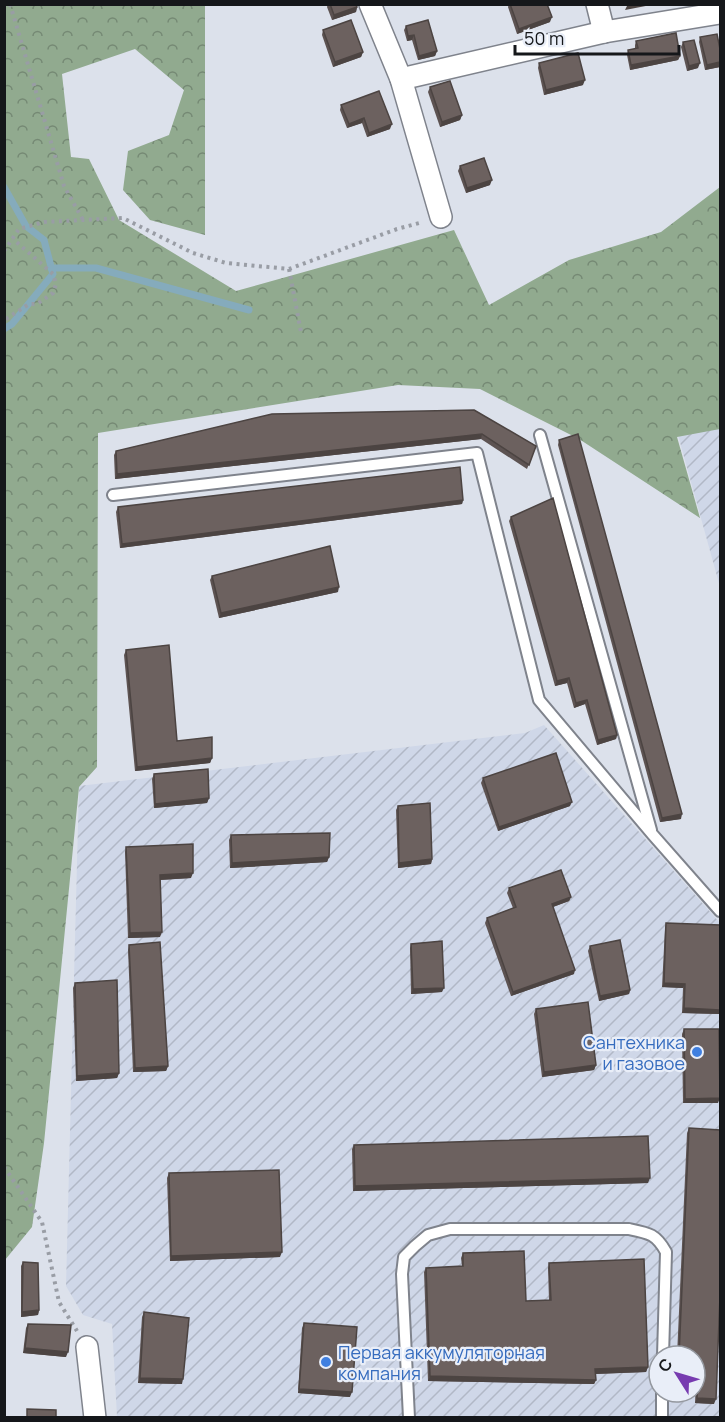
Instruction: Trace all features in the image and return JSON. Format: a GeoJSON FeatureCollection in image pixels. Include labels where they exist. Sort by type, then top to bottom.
{"type":"FeatureCollection","features":[{"type":"Feature","properties":{"kind":"street"},"geometry":{"type":"LineString","coordinates":[[370,4],[401,79],[441,217]]}},
{"type":"Feature","properties":{"kind":"street"},"geometry":{"type":"LineString","coordinates":[[597,4],[604,32]]}},
{"type":"Feature","properties":{"kind":"street"},"geometry":{"type":"LineString","coordinates":[[401,79],[604,32],[720,13]]}},
{"type":"Feature","properties":{"kind":"street"},"geometry":{"type":"LineString","coordinates":[[87,1347],[95,1418]]}},
{"type":"Feature","properties":{"kind":"lane"},"geometry":{"type":"LineString","coordinates":[[540,435],[653,835]]}},
{"type":"Feature","properties":{"kind":"lane"},"geometry":{"type":"LineString","coordinates":[[113,495],[477,453],[539,700],[720,911]]}},
{"type":"Feature","properties":{"kind":"lane"},"geometry":{"type":"LineString","coordinates":[[409,1418],[402,1274],[404,1257],[428,1235],[450,1229],[629,1229],[649,1233],[660,1241],[666,1252],[663,1344]]}},
{"type":"Feature","properties":{"kind":"path"},"geometry":{"type":"LineString","coordinates":[[10,4],[64,186],[83,220]]}},
{"type":"Feature","properties":{"kind":"path"},"geometry":{"type":"LineString","coordinates":[[4,251],[19,229],[44,222],[123,218],[193,253],[226,264],[289,269],[397,229]]}},
{"type":"Feature","properties":{"kind":"path"},"geometry":{"type":"LineString","coordinates":[[6,319],[29,304],[37,304],[53,293],[56,284],[53,274],[13,239]]}},
{"type":"Feature","properties":{"kind":"path"},"geometry":{"type":"LineString","coordinates":[[289,269],[301,332]]}},
{"type":"Feature","properties":{"kind":"path"},"geometry":{"type":"LineString","coordinates":[[4,1167],[42,1222],[59,1302],[87,1347]]}},
{"type":"Feature","properties":{"kind":"shaded area"},"geometry":{"type":"Polygon","coordinates":[[[720,428],[720,587],[678,435],[720,428]]]}},
{"type":"Feature","properties":{"kind":"shaded area"},"geometry":{"type":"Polygon","coordinates":[[[544,725],[720,923],[719,1417],[117,1417],[112,1324],[83,1315],[66,1286],[79,786],[525,733],[544,725]]]}},
{"type":"Feature","properties":{"kind":"green space"},"geometry":{"type":"Polygon","coordinates":[[[5,5],[205,5],[205,235],[150,220],[123,190],[128,151],[169,135],[184,90],[135,49],[62,74],[71,157],[89,159],[119,220],[236,291],[454,230],[489,305],[569,260],[661,232],[720,187],[720,429],[677,437],[700,518],[579,439],[480,389],[398,385],[98,433],[97,767],[79,787],[44,1143],[32,1227],[5,1260],[5,5]]]}},
{"type":"Feature","properties":{"kind":"building"},"geometry":{"type":"Polygon","coordinates":[[[330,4],[356,4],[357,7],[334,15],[330,4]]]}},
{"type":"Feature","properties":{"kind":"building"},"geometry":{"type":"Polygon","coordinates":[[[510,4],[547,4],[552,17],[519,29],[510,4]]]}},
{"type":"Feature","properties":{"kind":"building"},"geometry":{"type":"Polygon","coordinates":[[[351,20],[363,52],[335,62],[323,30],[351,20]]]}},
{"type":"Feature","properties":{"kind":"building"},"geometry":{"type":"Polygon","coordinates":[[[428,20],[437,51],[419,56],[414,35],[408,36],[406,26],[428,20]]]}},
{"type":"Feature","properties":{"kind":"building"},"geometry":{"type":"Polygon","coordinates":[[[676,33],[680,56],[631,65],[628,50],[638,48],[636,41],[676,33]]]}},
{"type":"Feature","properties":{"kind":"building"},"geometry":{"type":"Polygon","coordinates":[[[717,34],[720,62],[707,65],[700,37],[717,34]]]}},
{"type":"Feature","properties":{"kind":"building"},"geometry":{"type":"Polygon","coordinates":[[[694,40],[700,63],[689,66],[683,42],[694,40]]]}},
{"type":"Feature","properties":{"kind":"building"},"geometry":{"type":"Polygon","coordinates":[[[578,53],[585,80],[546,90],[539,63],[578,53]]]}},
{"type":"Feature","properties":{"kind":"building"},"geometry":{"type":"Polygon","coordinates":[[[450,81],[462,115],[442,122],[430,87],[450,81]]]}},
{"type":"Feature","properties":{"kind":"building"},"geometry":{"type":"Polygon","coordinates":[[[379,91],[392,124],[369,133],[364,118],[349,124],[341,105],[379,91]]]}},
{"type":"Feature","properties":{"kind":"building"},"geometry":{"type":"Polygon","coordinates":[[[484,158],[492,180],[467,188],[460,166],[484,158]]]}},
{"type":"Feature","properties":{"kind":"building"},"geometry":{"type":"Polygon","coordinates":[[[474,410],[536,446],[529,465],[482,434],[117,474],[116,451],[272,414],[474,410]]]}},
{"type":"Feature","properties":{"kind":"building"},"geometry":{"type":"Polygon","coordinates":[[[578,434],[682,814],[662,818],[559,440],[578,434]]]}},
{"type":"Feature","properties":{"kind":"building"},"geometry":{"type":"Polygon","coordinates":[[[460,467],[463,500],[122,544],[118,507],[460,467]]]}},
{"type":"Feature","properties":{"kind":"building"},"geometry":{"type":"Polygon","coordinates":[[[553,498],[617,735],[598,740],[587,700],[576,703],[569,678],[557,681],[511,517],[553,498]]]}},
{"type":"Feature","properties":{"kind":"building"},"geometry":{"type":"Polygon","coordinates":[[[330,546],[339,587],[221,613],[212,576],[330,546]]]}},
{"type":"Feature","properties":{"kind":"building"},"geometry":{"type":"Polygon","coordinates":[[[169,645],[177,741],[212,737],[212,758],[137,767],[126,650],[169,645]]]}},
{"type":"Feature","properties":{"kind":"building"},"geometry":{"type":"Polygon","coordinates":[[[556,753],[572,802],[499,827],[483,778],[556,753]]]}},
{"type":"Feature","properties":{"kind":"building"},"geometry":{"type":"Polygon","coordinates":[[[208,769],[209,798],[155,804],[154,774],[208,769]]]}},
{"type":"Feature","properties":{"kind":"building"},"geometry":{"type":"Polygon","coordinates":[[[430,803],[432,859],[399,863],[398,806],[430,803]]]}},
{"type":"Feature","properties":{"kind":"building"},"geometry":{"type":"Polygon","coordinates":[[[330,833],[329,857],[232,863],[231,835],[330,833]]]}},
{"type":"Feature","properties":{"kind":"building"},"geometry":{"type":"Polygon","coordinates":[[[193,844],[193,873],[160,875],[162,932],[130,933],[126,847],[193,844]]]}},
{"type":"Feature","properties":{"kind":"building"},"geometry":{"type":"Polygon","coordinates":[[[561,870],[571,897],[552,904],[575,970],[513,992],[487,918],[516,907],[509,888],[561,870]]]}},
{"type":"Feature","properties":{"kind":"building"},"geometry":{"type":"Polygon","coordinates":[[[666,923],[720,925],[720,1010],[684,1008],[685,984],[664,983],[666,923]]]}},
{"type":"Feature","properties":{"kind":"building"},"geometry":{"type":"Polygon","coordinates":[[[620,940],[630,990],[600,996],[590,946],[620,940]]]}},
{"type":"Feature","properties":{"kind":"building"},"geometry":{"type":"Polygon","coordinates":[[[442,941],[444,988],[413,989],[411,944],[442,941]]]}},
{"type":"Feature","properties":{"kind":"building"},"geometry":{"type":"Polygon","coordinates":[[[160,942],[168,1066],[135,1068],[129,945],[160,942]]]}},
{"type":"Feature","properties":{"kind":"building"},"geometry":{"type":"Polygon","coordinates":[[[117,980],[119,1073],[77,1076],[75,983],[117,980]]]}},
{"type":"Feature","properties":{"kind":"building"},"geometry":{"type":"Polygon","coordinates":[[[588,1002],[596,1065],[544,1072],[536,1009],[588,1002]]]}},
{"type":"Feature","properties":{"kind":"building"},"geometry":{"type":"Polygon","coordinates":[[[684,1029],[719,1029],[720,1098],[685,1099],[684,1029]]]}},
{"type":"Feature","properties":{"kind":"building"},"geometry":{"type":"Polygon","coordinates":[[[689,1128],[720,1130],[720,1296],[716,1399],[707,1399],[707,1344],[680,1344],[689,1128]]]}},
{"type":"Feature","properties":{"kind":"building"},"geometry":{"type":"Polygon","coordinates":[[[648,1136],[650,1178],[355,1186],[354,1145],[648,1136]]]}},
{"type":"Feature","properties":{"kind":"building"},"geometry":{"type":"Polygon","coordinates":[[[279,1170],[282,1252],[171,1256],[169,1173],[279,1170]]]}},
{"type":"Feature","properties":{"kind":"building"},"geometry":{"type":"Polygon","coordinates":[[[524,1251],[526,1301],[551,1300],[549,1263],[644,1259],[647,1367],[595,1369],[596,1380],[430,1376],[426,1268],[463,1266],[463,1253],[524,1251]]]}},
{"type":"Feature","properties":{"kind":"building"},"geometry":{"type":"Polygon","coordinates":[[[23,1262],[38,1263],[39,1310],[22,1312],[23,1262]]]}},
{"type":"Feature","properties":{"kind":"building"},"geometry":{"type":"Polygon","coordinates":[[[144,1312],[189,1318],[183,1379],[140,1378],[144,1312]]]}},
{"type":"Feature","properties":{"kind":"building","name":"Первая аккумуляторная компания"},"geometry":{"type":"Polygon","coordinates":[[[304,1323],[357,1327],[352,1392],[299,1389],[304,1323]]]}},
{"type":"Feature","properties":{"kind":"building"},"geometry":{"type":"Polygon","coordinates":[[[28,1324],[71,1325],[68,1352],[25,1348],[28,1324]]]}},
{"type":"Feature","properties":{"kind":"building"},"geometry":{"type":"Polygon","coordinates":[[[27,1409],[56,1410],[56,1418],[27,1418],[27,1409]]]}},
{"type":"Feature","properties":{"kind":"waterway"},"geometry":{"type":"LineString","coordinates":[[4,187],[26,226],[44,240],[53,274],[12,324],[4,329]]}},
{"type":"Feature","properties":{"kind":"waterway"},"geometry":{"type":"LineString","coordinates":[[51,268],[96,268],[249,310]]}},
{"type":"Feature","properties":{"kind":"place","name":"Сантехника и газовое"},"geometry":{"type":"Point","coordinates":[697,1052]}},
{"type":"Feature","properties":{"kind":"place","name":"Первая аккумуляторная компания"},"geometry":{"type":"Point","coordinates":[326,1362]}}]}
